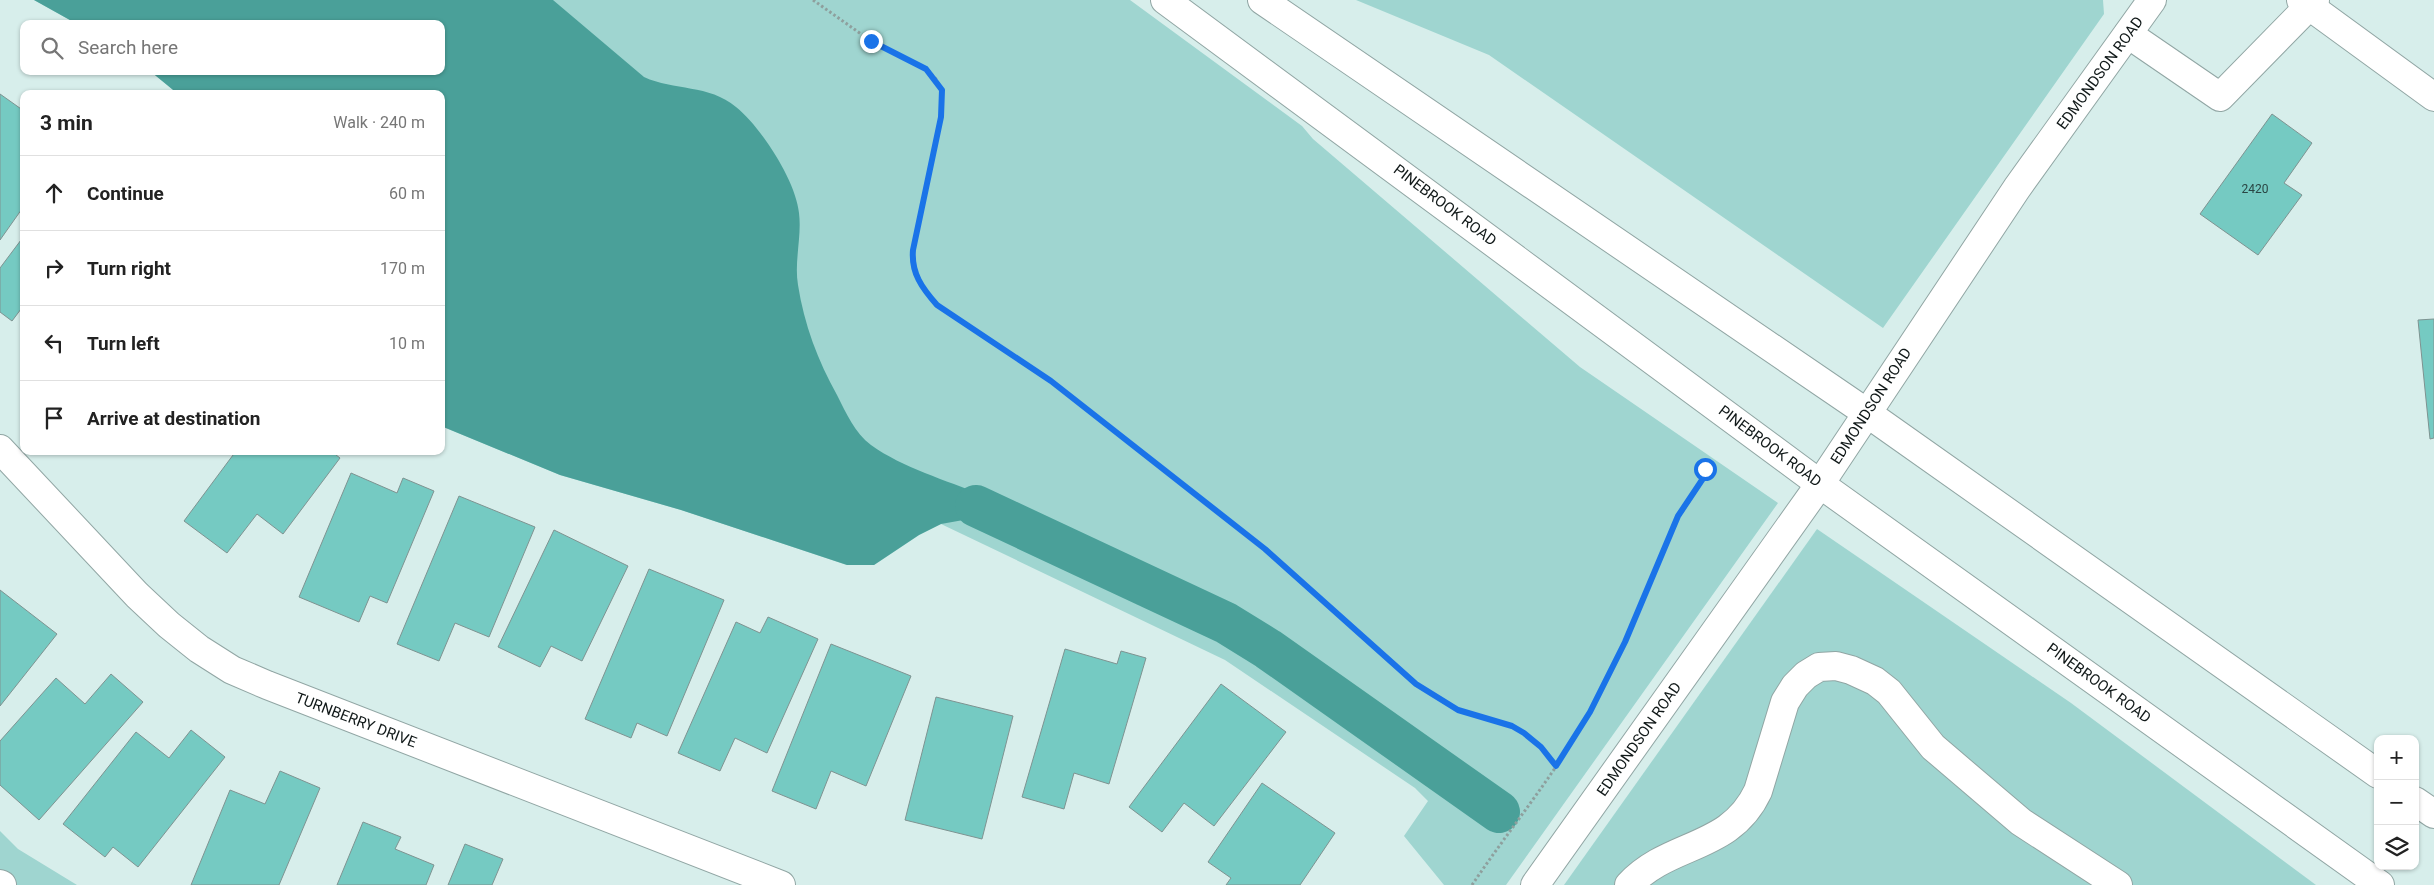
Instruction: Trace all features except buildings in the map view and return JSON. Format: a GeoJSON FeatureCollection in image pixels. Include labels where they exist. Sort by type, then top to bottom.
{"type":"FeatureCollection","features":[{"type":"Feature","properties":{"kind":"street","name":"PINEBROOK ROAD"},"geometry":{"type":"LineString","coordinates":[[1165,0],[1820,484],[2380,885]]}},
{"type":"Feature","properties":{"kind":"street"},"geometry":{"type":"LineString","coordinates":[[1262,0],[1867,413],[2374,771]]}},
{"type":"Feature","properties":{"kind":"street","name":"EDMONDSON ROAD"},"geometry":{"type":"LineString","coordinates":[[1535,885],[1820,484],[2017,188],[2152,0]]}},
{"type":"Feature","properties":{"kind":"street"},"geometry":{"type":"LineString","coordinates":[[2128,34],[2220,97],[2309,2],[2434,97]]}},
{"type":"Feature","properties":{"kind":"street","name":"TURNBERRY DRIVE"},"geometry":{"type":"LineString","coordinates":[[0,449],[137,595],[200,649],[232,670],[266,686],[781,885]]}},
{"type":"Feature","properties":{"kind":"street"},"geometry":{"type":"LineString","coordinates":[[1629,885],[1667,857],[1720,835],[1738,821],[1752,804],[1758,791],[1785,702],[1795,686],[1806,674],[1819,667],[1836,666],[1851,670],[1875,681],[1888,692],[1933,747],[2021,822],[2118,885]]}},
{"type":"Feature","properties":{"kind":"street"},"geometry":{"type":"LineString","coordinates":[[2419,804],[2434,814]]}},
{"type":"Feature","properties":{"kind":"path"},"geometry":{"type":"LineString","coordinates":[[813,0],[871,41],[926,69],[942,90],[941,117],[913,250],[912,264],[926,293],[937,305],[1051,381],[1265,549],[1416,684],[1458,710],[1512,726],[1524,733],[1541,747],[1556,766]]}},
{"type":"Feature","properties":{"kind":"path"},"geometry":{"type":"LineString","coordinates":[[1472,885],[1556,766],[1590,712],[1625,642],[1678,516],[1704,477],[1705,469]]}},
{"type":"Feature","properties":{"kind":"shaded area"},"geometry":{"type":"Polygon","coordinates":[[[34,0],[1130,0],[1302,126],[1313,139],[1580,367],[1778,503],[1506,885],[1444,885],[1404,836],[1428,801],[1415,788],[1225,660],[941,524],[919,535],[874,565],[847,565],[681,510],[560,475],[445,428],[445,90],[173,90],[155,75],[445,75],[445,20],[70,20],[34,0]]]}},
{"type":"Feature","properties":{"kind":"shaded area"},"geometry":{"type":"Polygon","coordinates":[[[34,0],[553,0],[644,77],[667,84],[703,91],[726,100],[756,127],[776,156],[796,200],[800,222],[797,276],[804,314],[824,369],[851,422],[865,440],[883,453],[925,473],[982,495],[969,519],[941,524],[919,535],[874,565],[847,565],[681,510],[560,475],[445,428],[445,90],[173,90],[155,75],[445,75],[445,20],[70,20],[34,0]]]}},
{"type":"Feature","properties":{"kind":"shaded area"},"geometry":{"type":"Polygon","coordinates":[[[1356,0],[2103,0],[2104,14],[1883,328],[1489,55],[1356,0]]]}},
{"type":"Feature","properties":{"kind":"shaded area"},"geometry":{"type":"Polygon","coordinates":[[[1817,529],[2071,703],[2316,885],[1564,885],[1817,529]]]}},
{"type":"Feature","properties":{"kind":"shaded area"},"geometry":{"type":"Polygon","coordinates":[[[0,831],[18,849],[77,885],[0,885],[0,831]]]}},
{"type":"Feature","properties":{"kind":"waterway"},"geometry":{"type":"LineString","coordinates":[[976,506],[1226,623],[1268,649],[1499,812]]}},
{"type":"Feature","properties":{"kind":"route"},"geometry":{"type":"LineString","coordinates":[[871,41],[926,69],[936,79],[942,90],[941,117],[913,250],[912,264],[917,279],[937,305],[952,317],[1051,381],[1265,549],[1416,684],[1440,702],[1482,718],[1512,726],[1535,741],[1556,766],[1590,712],[1625,642],[1678,516],[1704,477],[1705,469]]}}]}
